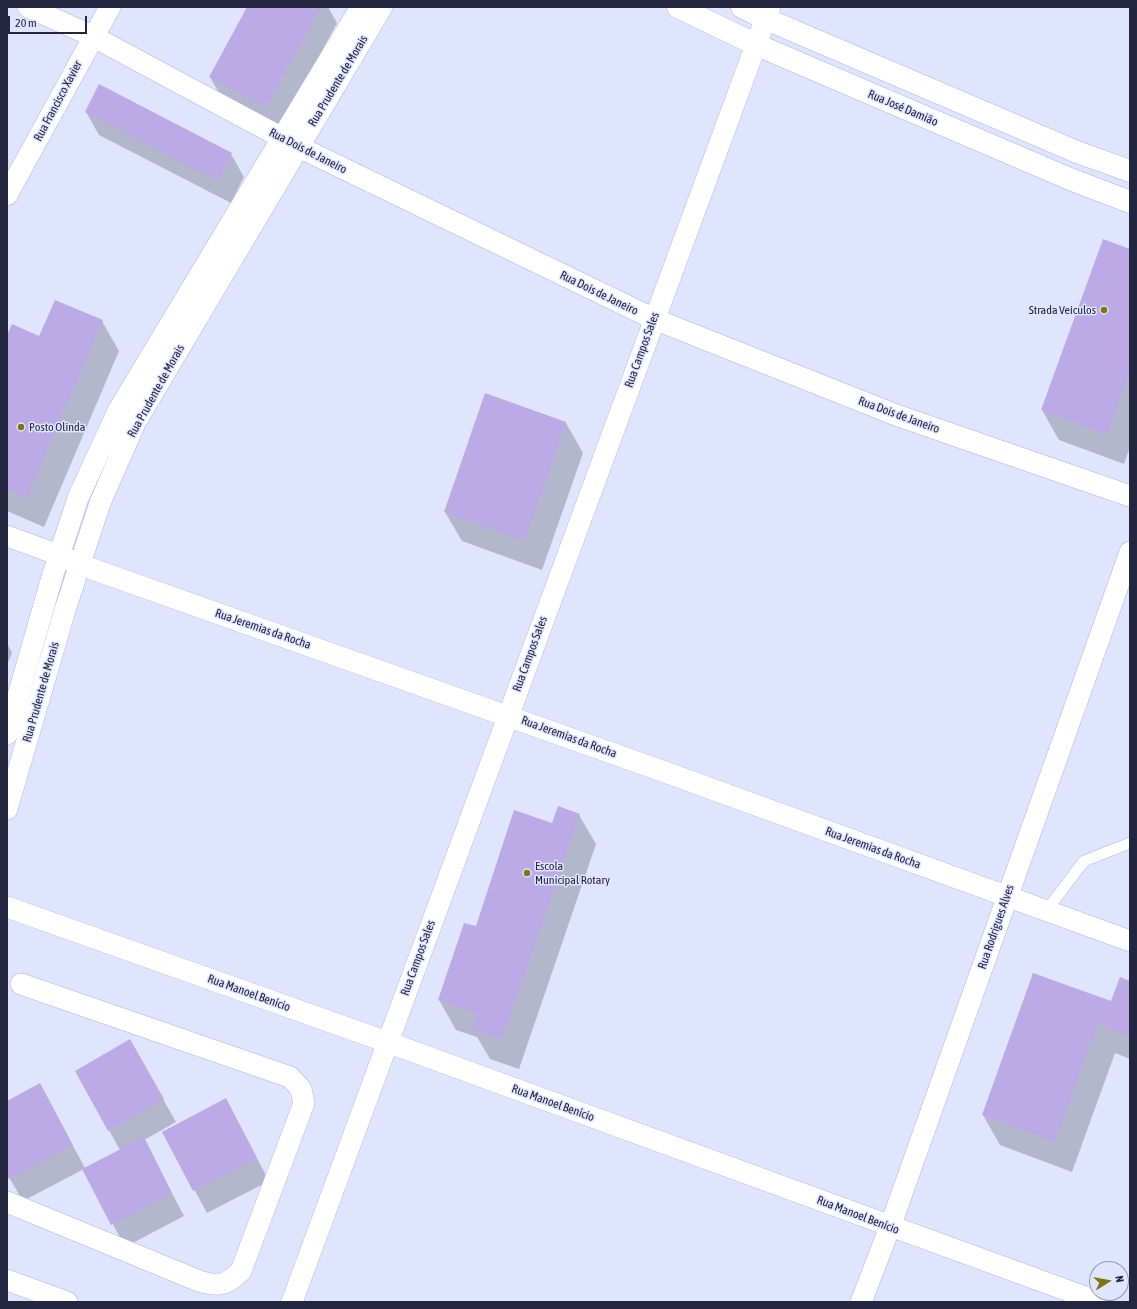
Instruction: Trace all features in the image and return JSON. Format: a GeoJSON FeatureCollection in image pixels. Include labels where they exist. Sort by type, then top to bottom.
{"type":"FeatureCollection","features":[{"type":"Feature","properties":{"kind":"street","name":"Rua Dois de Janeiro"},"geometry":{"type":"LineString","coordinates":[[28,7],[92,36],[291,143],[654,319],[896,415],[1130,496]]}},
{"type":"Feature","properties":{"kind":"street","name":"Rua Francisco Xavier"},"geometry":{"type":"LineString","coordinates":[[7,195],[92,36],[110,7]]}},
{"type":"Feature","properties":{"kind":"street","name":"Rua Prudente de Morais"},"geometry":{"type":"LineString","coordinates":[[7,809],[65,610],[81,565],[100,503],[136,424],[291,143],[361,7]]}},
{"type":"Feature","properties":{"kind":"street","name":"Rua Prudente de Morais"},"geometry":{"type":"LineString","coordinates":[[7,734],[59,554],[78,498],[118,411],[291,143],[382,7]]}},
{"type":"Feature","properties":{"kind":"street","name":"Rua José Damião"},"geometry":{"type":"LineString","coordinates":[[678,7],[757,45],[1070,179],[1130,202]]}},
{"type":"Feature","properties":{"kind":"street"},"geometry":{"type":"LineString","coordinates":[[742,7],[768,13],[1077,152],[1130,171]]}},
{"type":"Feature","properties":{"kind":"street","name":"Rua Campos Sales"},"geometry":{"type":"LineString","coordinates":[[292,1302],[768,13]]}},
{"type":"Feature","properties":{"kind":"street","name":"Rua Jeremias da Rocha"},"geometry":{"type":"LineString","coordinates":[[7,536],[59,554],[81,565],[508,715],[1130,941]]}},
{"type":"Feature","properties":{"kind":"street","name":"Rua Rodrigues Alves"},"geometry":{"type":"LineString","coordinates":[[861,1302],[890,1227],[1130,552]]}},
{"type":"Feature","properties":{"kind":"street","name":"Rua Manoel Benício"},"geometry":{"type":"LineString","coordinates":[[7,907],[387,1042],[890,1227],[1099,1302]]}},
{"type":"Feature","properties":{"kind":"street"},"geometry":{"type":"LineString","coordinates":[[7,1202],[199,1281],[215,1286],[229,1282],[241,1271],[304,1103],[301,1089],[290,1077],[21,984]]}},
{"type":"Feature","properties":{"kind":"street"},"geometry":{"type":"LineString","coordinates":[[7,1280],[67,1302]]}},
{"type":"Feature","properties":{"kind":"lane"},"geometry":{"type":"LineString","coordinates":[[1047,910],[1084,861],[1130,843]]}},
{"type":"Feature","properties":{"kind":"building"},"geometry":{"type":"Polygon","coordinates":[[[247,7],[321,7],[266,108],[209,77],[247,7]]]}},
{"type":"Feature","properties":{"kind":"building"},"geometry":{"type":"Polygon","coordinates":[[[99,84],[232,153],[218,181],[85,112],[99,84]]]}},
{"type":"Feature","properties":{"kind":"building","name":"Strada Veículos"},"geometry":{"type":"Polygon","coordinates":[[[1103,239],[1130,249],[1130,371],[1107,435],[1041,410],[1103,239]]]}},
{"type":"Feature","properties":{"kind":"building"},"geometry":{"type":"Polygon","coordinates":[[[55,300],[103,320],[27,498],[7,489],[7,335],[12,324],[39,336],[55,300]]]}},
{"type":"Feature","properties":{"kind":"building"},"geometry":{"type":"Polygon","coordinates":[[[485,393],[566,422],[525,541],[444,512],[485,393]]]}},
{"type":"Feature","properties":{"kind":"building","name":"Escola Municipal Rotary"},"geometry":{"type":"Polygon","coordinates":[[[558,806],[580,814],[502,1040],[472,1029],[477,1014],[438,1000],[464,923],[476,926],[514,810],[552,823],[558,806]]]}},
{"type":"Feature","properties":{"kind":"building"},"geometry":{"type":"Polygon","coordinates":[[[1033,973],[1111,1001],[1120,977],[1130,981],[1130,1036],[1098,1024],[1055,1142],[982,1115],[1033,973]]]}},
{"type":"Feature","properties":{"kind":"building"},"geometry":{"type":"Polygon","coordinates":[[[130,1039],[164,1099],[108,1131],[75,1071],[130,1039]]]}},
{"type":"Feature","properties":{"kind":"building"},"geometry":{"type":"Polygon","coordinates":[[[40,1083],[73,1145],[9,1179],[7,1176],[7,1101],[40,1083]]]}},
{"type":"Feature","properties":{"kind":"building"},"geometry":{"type":"Polygon","coordinates":[[[226,1098],[257,1158],[193,1191],[162,1132],[226,1098]]]}},
{"type":"Feature","properties":{"kind":"building"},"geometry":{"type":"Polygon","coordinates":[[[144,1137],[172,1193],[111,1225],[82,1169],[144,1137]]]}},
{"type":"Feature","properties":{"kind":"place","name":"Strada Veículos"},"geometry":{"type":"Point","coordinates":[1104,310]}},
{"type":"Feature","properties":{"kind":"place","name":"Posto Olinda"},"geometry":{"type":"Point","coordinates":[21,427]}},
{"type":"Feature","properties":{"kind":"place","name":"Escola Municipal Rotary"},"geometry":{"type":"Point","coordinates":[527,873]}}]}
